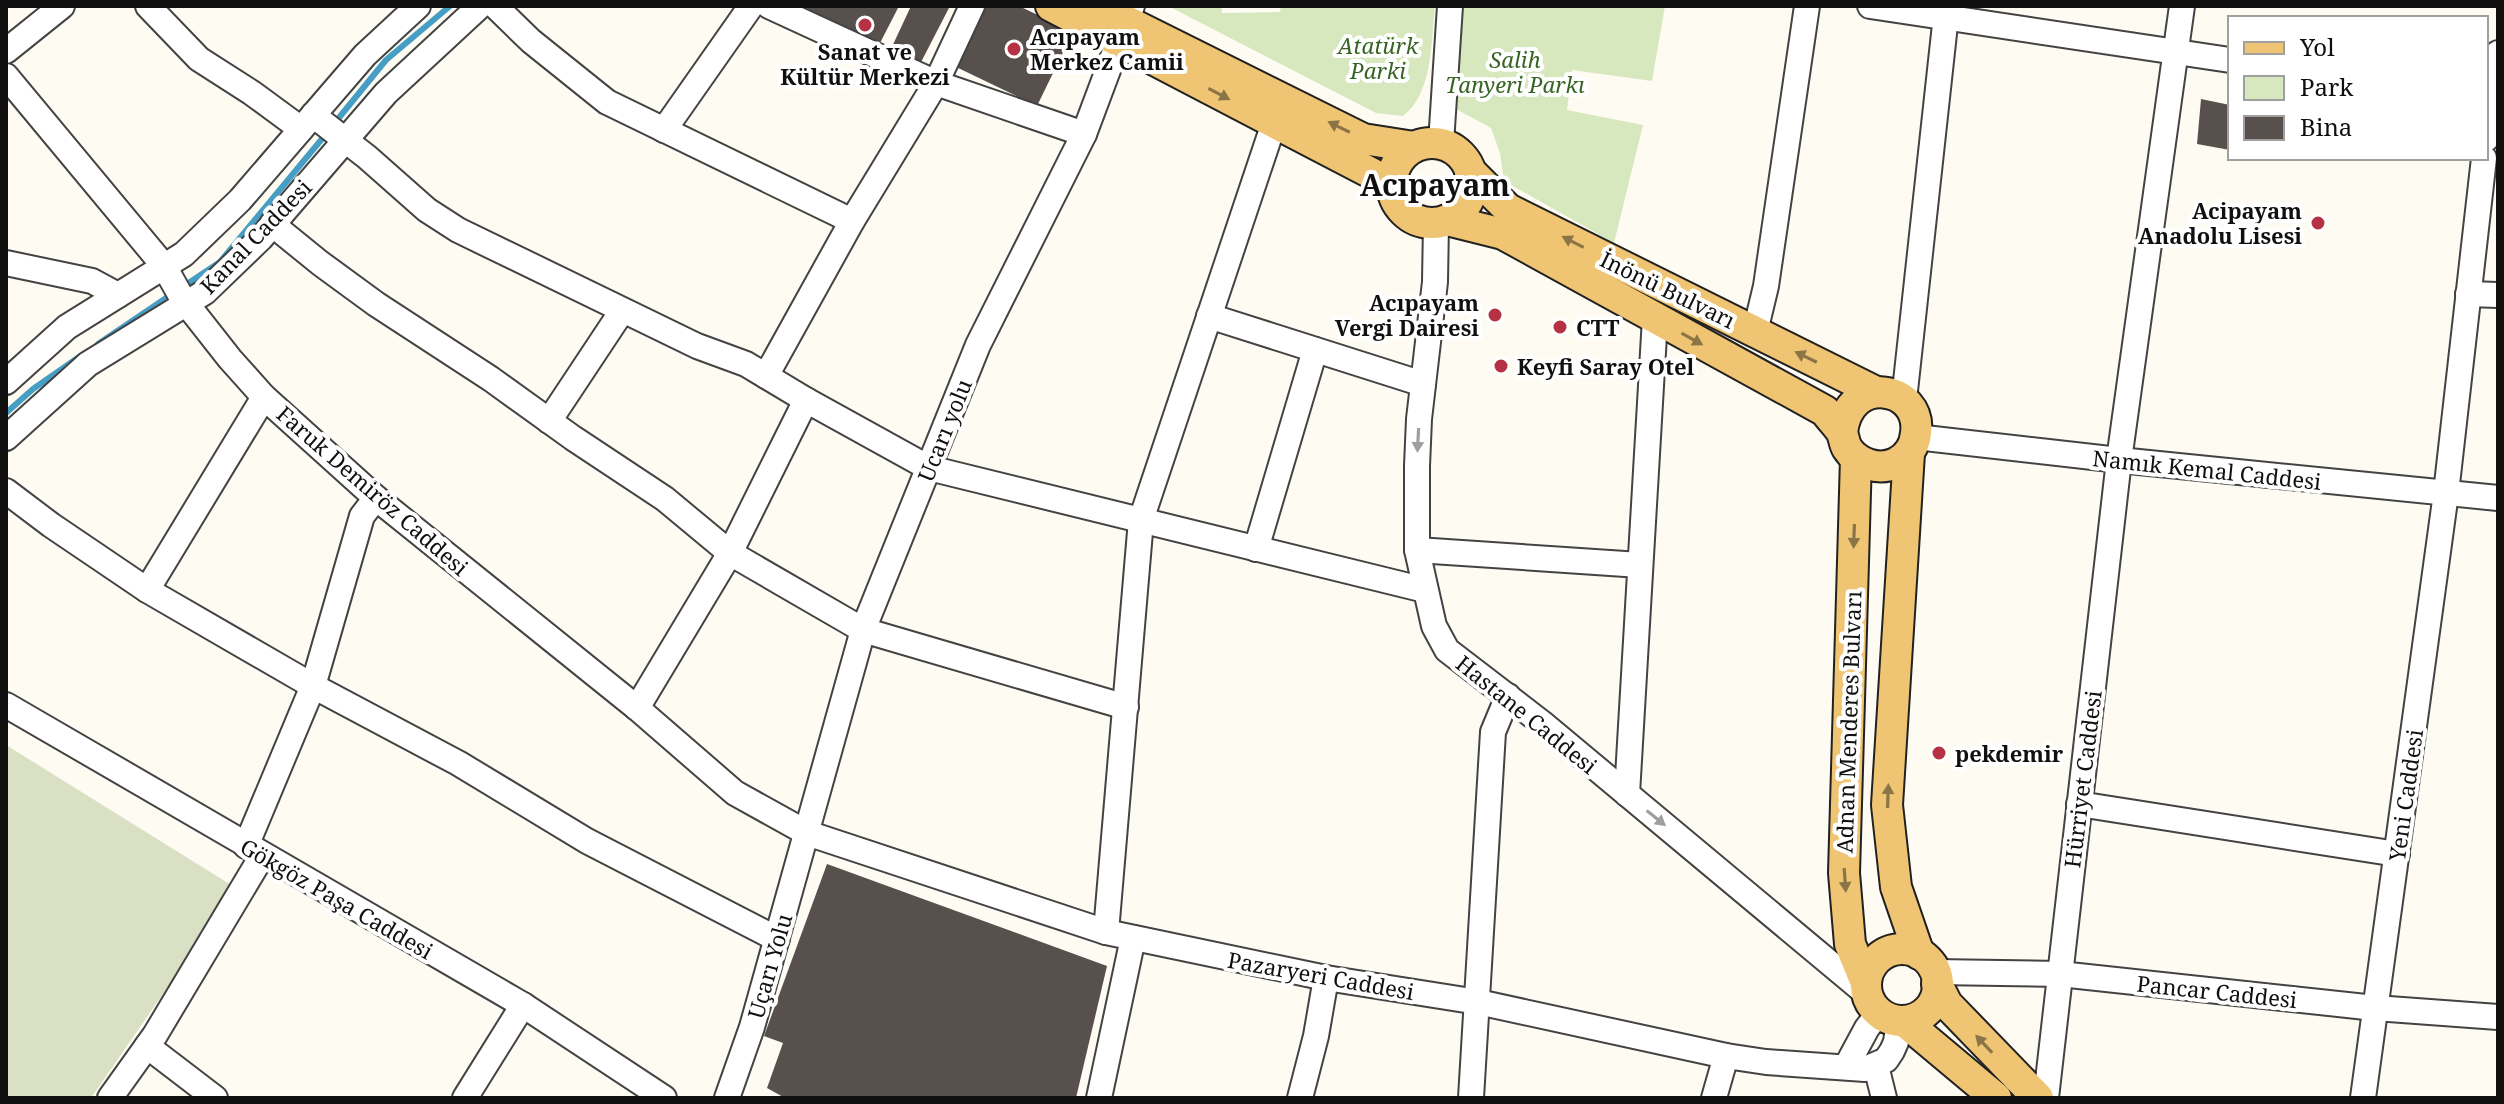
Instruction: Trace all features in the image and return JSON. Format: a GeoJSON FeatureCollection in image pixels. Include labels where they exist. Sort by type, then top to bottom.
{"type":"FeatureCollection","features":[{"type":"Feature","properties":{"kind":"main road"},"geometry":{"type":"LineString","coordinates":[[1051,6],[1125,23],[1363,139],[1428,145],[1454,149],[1464,158],[1470,171],[1471,194],[1458,214],[1441,221],[1423,222],[1402,210],[1395,200],[1392,176],[1404,154],[1428,145]]}},
{"type":"Feature","properties":{"kind":"main road"},"geometry":{"type":"LineString","coordinates":[[1096,6],[1274,123],[1371,173],[1392,188]]}},
{"type":"Feature","properties":{"kind":"main road","name":"İnönü Bulvarı"},"geometry":{"type":"LineString","coordinates":[[1470,171],[1508,209],[1890,396]]}},
{"type":"Feature","properties":{"kind":"main road","name":"İnönü Bulvarı"},"geometry":{"type":"LineString","coordinates":[[1441,221],[1503,234],[1825,411],[1849,446]]}},
{"type":"Feature","properties":{"kind":"main road"},"geometry":{"type":"LineString","coordinates":[[1862,396],[1890,396],[1913,412],[1917,425],[1912,445],[1897,462],[1883,466],[1869,465],[1849,446],[1844,418],[1851,405],[1862,396]]}},
{"type":"Feature","properties":{"kind":"main road","name":"Adnan Menderes Bulvarı"},"geometry":{"type":"LineString","coordinates":[[1912,445],[1887,805],[1896,887],[1947,1004],[2038,1098]]}},
{"type":"Feature","properties":{"kind":"main road","name":"Adnan Menderes Bulvarı"},"geometry":{"type":"LineString","coordinates":[[1849,446],[1844,873],[1850,944],[1883,1006],[1996,1098]]}},
{"type":"Feature","properties":{"kind":"main road"},"geometry":{"type":"LineString","coordinates":[[1895,950],[1907,950],[1930,970],[1936,996],[1921,1016],[1883,1006],[1874,962],[1883,955],[1895,950]]}},
{"type":"Feature","properties":{"kind":"street"},"geometry":{"type":"LineString","coordinates":[[6,51],[62,6]]}},
{"type":"Feature","properties":{"kind":"street"},"geometry":{"type":"LineString","coordinates":[[148,6],[199,59],[252,93],[343,138],[427,210],[458,230],[697,346],[746,364],[929,468],[1425,590]]}},
{"type":"Feature","properties":{"kind":"street","name":"Kanal Caddesi"},"geometry":{"type":"LineString","coordinates":[[6,438],[175,286],[184,254],[240,200],[365,55],[418,6]]}},
{"type":"Feature","properties":{"kind":"street","name":"Kanal Caddesi"},"geometry":{"type":"LineString","coordinates":[[6,382],[67,327],[118,295],[175,286],[205,292],[272,224],[343,138],[386,93],[480,6]]}},
{"type":"Feature","properties":{"kind":"street"},"geometry":{"type":"LineString","coordinates":[[495,6],[531,41],[607,102],[852,221]]}},
{"type":"Feature","properties":{"kind":"street"},"geometry":{"type":"LineString","coordinates":[[664,130],[751,6]]}},
{"type":"Feature","properties":{"kind":"street"},"geometry":{"type":"LineString","coordinates":[[769,6],[936,83],[1084,134]]}},
{"type":"Feature","properties":{"kind":"street"},"geometry":{"type":"LineString","coordinates":[[766,376],[852,221],[936,83],[972,6]]}},
{"type":"Feature","properties":{"kind":"street"},"geometry":{"type":"LineString","coordinates":[[1428,145],[1450,6]]}},
{"type":"Feature","properties":{"kind":"street"},"geometry":{"type":"LineString","coordinates":[[1755,332],[1766,286],[1807,6]]}},
{"type":"Feature","properties":{"kind":"street"},"geometry":{"type":"LineString","coordinates":[[1870,6],[1946,12],[2228,60]]}},
{"type":"Feature","properties":{"kind":"street","name":"Hürriyet Caddesi"},"geometry":{"type":"LineString","coordinates":[[2046,1098],[2119,460],[2182,6]]}},
{"type":"Feature","properties":{"kind":"street"},"geometry":{"type":"LineString","coordinates":[[1890,396],[1946,12]]}},
{"type":"Feature","properties":{"kind":"street","name":"Ucarı yolu"},"geometry":{"type":"LineString","coordinates":[[807,833],[863,630],[978,345],[1084,134],[1125,23]]}},
{"type":"Feature","properties":{"kind":"street"},"geometry":{"type":"LineString","coordinates":[[2488,100],[2498,53]]}},
{"type":"Feature","properties":{"kind":"street","name":"Faruk Demiröz Caddesi"},"geometry":{"type":"LineString","coordinates":[[6,76],[230,359],[264,397],[376,498],[637,708],[735,793],[807,833]]}},
{"type":"Feature","properties":{"kind":"street"},"geometry":{"type":"LineString","coordinates":[[1106,932],[1141,520],[1274,123]]}},
{"type":"Feature","properties":{"kind":"street","name":"Yeni Caddesi"},"geometry":{"type":"LineString","coordinates":[[2363,1098],[2446,493],[2484,160]]}},
{"type":"Feature","properties":{"kind":"street","name":"Hastane Caddesi"},"geometry":{"type":"LineString","coordinates":[[1441,221],[1417,466],[1417,550],[1434,626],[1447,650],[1508,696],[1883,1006]]}},
{"type":"Feature","properties":{"kind":"street"},"geometry":{"type":"LineString","coordinates":[[272,224],[376,304],[665,499],[730,553],[863,630],[1126,707]]}},
{"type":"Feature","properties":{"kind":"street"},"geometry":{"type":"LineString","coordinates":[[6,263],[92,281],[118,295]]}},
{"type":"Feature","properties":{"kind":"street"},"geometry":{"type":"LineString","coordinates":[[2468,294],[2498,295]]}},
{"type":"Feature","properties":{"kind":"street"},"geometry":{"type":"LineString","coordinates":[[549,421],[622,311]]}},
{"type":"Feature","properties":{"kind":"street"},"geometry":{"type":"LineString","coordinates":[[1209,316],[1423,384]]}},
{"type":"Feature","properties":{"kind":"street"},"geometry":{"type":"LineString","coordinates":[[1627,794],[1655,318]]}},
{"type":"Feature","properties":{"kind":"street"},"geometry":{"type":"LineString","coordinates":[[1256,549],[1315,350]]}},
{"type":"Feature","properties":{"kind":"street"},"geometry":{"type":"LineString","coordinates":[[147,590],[264,397]]}},
{"type":"Feature","properties":{"kind":"street"},"geometry":{"type":"LineString","coordinates":[[637,708],[730,553],[806,400]]}},
{"type":"Feature","properties":{"kind":"street","name":"Namık Kemal Caddesi"},"geometry":{"type":"LineString","coordinates":[[1912,445],[2119,460],[2498,498]]}},
{"type":"Feature","properties":{"kind":"street"},"geometry":{"type":"LineString","coordinates":[[6,491],[147,590],[313,686],[458,763],[587,841],[777,939]]}},
{"type":"Feature","properties":{"kind":"street"},"geometry":{"type":"LineString","coordinates":[[110,1098],[147,1046],[254,851],[313,686],[362,516],[376,498]]}},
{"type":"Feature","properties":{"kind":"street"},"geometry":{"type":"LineString","coordinates":[[1417,550],[1640,565]]}},
{"type":"Feature","properties":{"kind":"street"},"geometry":{"type":"LineString","coordinates":[[1471,1098],[1493,732],[1508,696]]}},
{"type":"Feature","properties":{"kind":"street","name":"Gökgöz Paşa Caddesi"},"geometry":{"type":"LineString","coordinates":[[6,705],[523,1005],[664,1098]]}},
{"type":"Feature","properties":{"kind":"street"},"geometry":{"type":"LineString","coordinates":[[2079,804],[2397,854]]}},
{"type":"Feature","properties":{"kind":"street","name":"Pazaryeri Caddesi"},"geometry":{"type":"LineString","coordinates":[[807,833],[1106,932],[1133,938],[1326,978],[1478,1002],[1726,1056],[1865,1069],[1876,1066]]}},
{"type":"Feature","properties":{"kind":"street","name":"Uçarı Yolu"},"geometry":{"type":"LineString","coordinates":[[727,1098],[752,1027],[807,833]]}},
{"type":"Feature","properties":{"kind":"street"},"geometry":{"type":"LineString","coordinates":[[1099,1098],[1133,938]]}},
{"type":"Feature","properties":{"kind":"street","name":"Pancar Caddesi"},"geometry":{"type":"LineString","coordinates":[[1930,970],[2060,974],[2375,1008],[2498,1017]]}},
{"type":"Feature","properties":{"kind":"street"},"geometry":{"type":"LineString","coordinates":[[1300,1098],[1316,1036],[1326,978]]}},
{"type":"Feature","properties":{"kind":"street"},"geometry":{"type":"LineString","coordinates":[[465,1098],[523,1005]]}},
{"type":"Feature","properties":{"kind":"street"},"geometry":{"type":"LineString","coordinates":[[1883,1006],[1896,1042],[1886,1060],[1876,1066],[1884,1098]]}},
{"type":"Feature","properties":{"kind":"street"},"geometry":{"type":"LineString","coordinates":[[1846,1067],[1883,1006]]}},
{"type":"Feature","properties":{"kind":"street"},"geometry":{"type":"LineString","coordinates":[[147,1046],[215,1098]]}},
{"type":"Feature","properties":{"kind":"street"},"geometry":{"type":"LineString","coordinates":[[1714,1098],[1726,1056]]}},
{"type":"Feature","properties":{"kind":"green space","name":"Atatürk Parki"},"geometry":{"type":"Polygon","coordinates":[[[1168,6],[1221,6],[1222,13],[1280,12],[1281,6],[1435,6],[1429,66],[1420,94],[1403,116],[1376,113],[1168,6]]]}},
{"type":"Feature","properties":{"kind":"green space","name":"Salih Tanyeri Parkı"},"geometry":{"type":"Polygon","coordinates":[[[1463,6],[1665,6],[1652,81],[1572,70],[1567,110],[1643,125],[1614,243],[1504,181],[1500,153],[1491,128],[1456,109],[1463,6]]]}},
{"type":"Feature","properties":{"kind":"green space"},"geometry":{"type":"Polygon","coordinates":[[[6,745],[236,888],[91,1098],[6,1098],[6,745]]]}},
{"type":"Feature","properties":{"kind":"building","name":"Sanat ve Kültür Merkezi"},"geometry":{"type":"Polygon","coordinates":[[[802,6],[899,6],[879,45],[802,6]]]}},
{"type":"Feature","properties":{"kind":"building"},"geometry":{"type":"Polygon","coordinates":[[[911,6],[950,6],[919,66],[890,51],[911,6]]]}},
{"type":"Feature","properties":{"kind":"building","name":"Acıpayam Merkez Camii"},"geometry":{"type":"Polygon","coordinates":[[[983,6],[1019,6],[1073,32],[1037,106],[954,66],[983,6]]]}},
{"type":"Feature","properties":{"kind":"building"},"geometry":{"type":"Polygon","coordinates":[[[2201,99],[2228,105],[2228,150],[2197,144],[2201,99]]]}},
{"type":"Feature","properties":{"kind":"building"},"geometry":{"type":"Polygon","coordinates":[[[827,864],[1107,966],[1076,1098],[785,1098],[767,1088],[783,1043],[764,1036],[827,864]]]}},
{"type":"Feature","properties":{"kind":"waterway"},"geometry":{"type":"LineString","coordinates":[[333,125],[386,60],[450,6]]}},
{"type":"Feature","properties":{"kind":"waterway"},"geometry":{"type":"LineString","coordinates":[[181,288],[220,262],[326,134]]}},
{"type":"Feature","properties":{"kind":"waterway"},"geometry":{"type":"LineString","coordinates":[[98,344],[172,294]]}},
{"type":"Feature","properties":{"kind":"waterway"},"geometry":{"type":"LineString","coordinates":[[6,413],[33,389],[79,357]]}},
{"type":"Feature","properties":{"kind":"place","name":"Sanat ve Kültür Merkezi"},"geometry":{"type":"Point","coordinates":[865,25]}},
{"type":"Feature","properties":{"kind":"place","name":"Acıpayam Merkez Camii"},"geometry":{"type":"Point","coordinates":[1014,49]}},
{"type":"Feature","properties":{"kind":"place","name":"Acipayam Anadolu Lisesi"},"geometry":{"type":"Point","coordinates":[2318,223]}},
{"type":"Feature","properties":{"kind":"place","name":"Acıpayam Vergi Dairesi"},"geometry":{"type":"Point","coordinates":[1495,315]}},
{"type":"Feature","properties":{"kind":"place","name":"CTT"},"geometry":{"type":"Point","coordinates":[1560,327]}},
{"type":"Feature","properties":{"kind":"place","name":"Keyfi Saray Otel"},"geometry":{"type":"Point","coordinates":[1501,366]}},
{"type":"Feature","properties":{"kind":"place","name":"pekdemir"},"geometry":{"type":"Point","coordinates":[1939,753]}},
{"type":"Feature","properties":{"kind":"district","name":"Acıpayam"},"geometry":{"type":"Point","coordinates":[1435,184]}}]}
